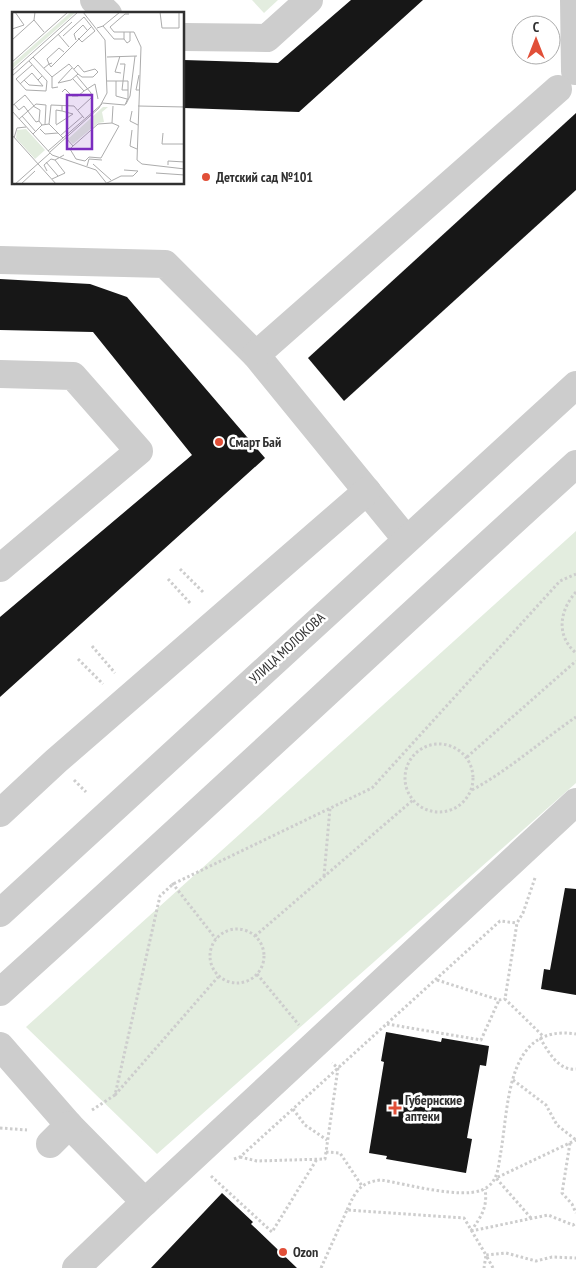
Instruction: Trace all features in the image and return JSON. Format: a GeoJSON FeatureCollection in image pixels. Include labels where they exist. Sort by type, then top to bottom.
{"type":"FeatureCollection","features":[{"type":"Feature","properties":{"kind":"street"},"geometry":{"type":"LineString","coordinates":[[94,0],[106,12]]}},
{"type":"Feature","properties":{"kind":"street"},"geometry":{"type":"LineString","coordinates":[[185,37],[267,38],[309,0]]}},
{"type":"Feature","properties":{"kind":"street"},"geometry":{"type":"LineString","coordinates":[[256,355],[566,80],[574,0]]}},
{"type":"Feature","properties":{"kind":"street"},"geometry":{"type":"LineString","coordinates":[[0,260],[165,264],[256,355],[406,539]]}},
{"type":"Feature","properties":{"kind":"street"},"geometry":{"type":"LineString","coordinates":[[0,374],[73,376],[139,451],[0,568]]}},
{"type":"Feature","properties":{"kind":"street","name":"УЛИЦА МОЛОКОВА"},"geometry":{"type":"LineString","coordinates":[[0,913],[576,385]]}},
{"type":"Feature","properties":{"kind":"street"},"geometry":{"type":"LineString","coordinates":[[0,992],[151,856],[424,601],[576,464]]}},
{"type":"Feature","properties":{"kind":"street"},"geometry":{"type":"LineString","coordinates":[[0,813],[56,761],[367,490]]}},
{"type":"Feature","properties":{"kind":"street"},"geometry":{"type":"LineString","coordinates":[[76,1268],[576,802]]}},
{"type":"Feature","properties":{"kind":"street"},"geometry":{"type":"LineString","coordinates":[[0,1046],[60,1134],[145,1202]]}},
{"type":"Feature","properties":{"kind":"path"},"geometry":{"type":"LineString","coordinates":[[180,569],[204,592]]}},
{"type":"Feature","properties":{"kind":"path"},"geometry":{"type":"LineString","coordinates":[[115,1095],[160,896],[173,884],[372,788],[560,581],[576,574]]}},
{"type":"Feature","properties":{"kind":"path"},"geometry":{"type":"LineString","coordinates":[[168,579],[191,604]]}},
{"type":"Feature","properties":{"kind":"path"},"geometry":{"type":"LineString","coordinates":[[576,592],[568,601],[563,612],[562,625],[564,637],[576,653]]}},
{"type":"Feature","properties":{"kind":"path"},"geometry":{"type":"LineString","coordinates":[[92,646],[115,673]]}},
{"type":"Feature","properties":{"kind":"path"},"geometry":{"type":"LineString","coordinates":[[78,659],[103,684]]}},
{"type":"Feature","properties":{"kind":"path"},"geometry":{"type":"LineString","coordinates":[[467,757],[576,661]]}},
{"type":"Feature","properties":{"kind":"path"},"geometry":{"type":"LineString","coordinates":[[471,790],[498,776],[541,741],[576,717]]}},
{"type":"Feature","properties":{"kind":"path"},"geometry":{"type":"LineString","coordinates":[[436,744],[447,744],[458,749],[467,757],[472,767],[474,779],[471,790],[465,800],[456,808],[434,811],[422,807],[414,800],[405,781],[406,770],[416,752],[436,744]]}},
{"type":"Feature","properties":{"kind":"path"},"geometry":{"type":"LineString","coordinates":[[255,936],[414,800]]}},
{"type":"Feature","properties":{"kind":"path"},"geometry":{"type":"LineString","coordinates":[[324,877],[330,808]]}},
{"type":"Feature","properties":{"kind":"path"},"geometry":{"type":"LineString","coordinates":[[506,998],[517,923],[523,913],[537,870]]}},
{"type":"Feature","properties":{"kind":"path"},"geometry":{"type":"LineString","coordinates":[[173,884],[216,939]]}},
{"type":"Feature","properties":{"kind":"path"},"geometry":{"type":"LineString","coordinates":[[240,1157],[500,921],[517,923]]}},
{"type":"Feature","properties":{"kind":"path"},"geometry":{"type":"LineString","coordinates":[[238,930],[255,936],[264,953],[260,971],[253,978],[236,983],[218,977],[210,962],[210,954],[216,939],[222,934],[238,930]]}},
{"type":"Feature","properties":{"kind":"path"},"geometry":{"type":"LineString","coordinates":[[60,1134],[115,1095],[218,977]]}},
{"type":"Feature","properties":{"kind":"path"},"geometry":{"type":"LineString","coordinates":[[436,979],[499,1000],[506,998]]}},
{"type":"Feature","properties":{"kind":"path"},"geometry":{"type":"LineString","coordinates":[[506,998],[541,1037],[554,1059],[567,1069],[576,1069]]}},
{"type":"Feature","properties":{"kind":"path"},"geometry":{"type":"LineString","coordinates":[[387,1024],[481,1040],[499,1000]]}},
{"type":"Feature","properties":{"kind":"path"},"geometry":{"type":"LineString","coordinates":[[496,1178],[513,1080],[519,1059],[528,1046],[552,1032],[576,1034]]}},
{"type":"Feature","properties":{"kind":"path"},"geometry":{"type":"LineString","coordinates":[[232,1159],[240,1157],[256,1161],[325,1159],[338,1068]]}},
{"type":"Feature","properties":{"kind":"path"},"geometry":{"type":"LineString","coordinates":[[322,1267],[356,1189],[369,1181],[381,1180],[467,1194],[484,1189],[496,1178],[576,1140],[557,1125],[546,1104],[513,1080]]}},
{"type":"Feature","properties":{"kind":"path"},"geometry":{"type":"LineString","coordinates":[[293,1109],[305,1125],[327,1141]]}},
{"type":"Feature","properties":{"kind":"path"},"geometry":{"type":"LineString","coordinates":[[570,1143],[562,1193],[572,1204],[576,1212]]}},
{"type":"Feature","properties":{"kind":"path"},"geometry":{"type":"LineString","coordinates":[[326,1152],[340,1153],[362,1186]]}},
{"type":"Feature","properties":{"kind":"path"},"geometry":{"type":"LineString","coordinates":[[208,1173],[272,1232],[317,1159]]}},
{"type":"Feature","properties":{"kind":"path"},"geometry":{"type":"LineString","coordinates":[[496,1178],[531,1218]]}},
{"type":"Feature","properties":{"kind":"path"},"geometry":{"type":"LineString","coordinates":[[471,1231],[484,1213],[487,1200],[484,1189]]}},
{"type":"Feature","properties":{"kind":"path"},"geometry":{"type":"LineString","coordinates":[[347,1210],[464,1218],[493,1268]]}},
{"type":"Feature","properties":{"kind":"path"},"geometry":{"type":"LineString","coordinates":[[471,1231],[548,1215],[573,1225],[576,1223]]}},
{"type":"Feature","properties":{"kind":"path"},"geometry":{"type":"LineString","coordinates":[[486,1255],[506,1253],[536,1261],[552,1257],[576,1258]]}},
{"type":"Feature","properties":{"kind":"path"},"geometry":{"type":"LineString","coordinates":[[484,1268],[486,1255]]}},
{"type":"Feature","properties":{"kind":"green space"},"geometry":{"type":"Polygon","coordinates":[[[252,0],[278,0],[264,13],[252,0]]]}},
{"type":"Feature","properties":{"kind":"green space"},"geometry":{"type":"Polygon","coordinates":[[[576,531],[576,783],[157,1154],[26,1027],[576,531]]]}},
{"type":"Feature","properties":{"kind":"building"},"geometry":{"type":"Polygon","coordinates":[[[351,0],[423,0],[299,112],[185,108],[185,60],[278,63],[351,0]]]}},
{"type":"Feature","properties":{"kind":"building"},"geometry":{"type":"Polygon","coordinates":[[[576,113],[576,190],[344,401],[308,358],[576,113]]]}},
{"type":"Feature","properties":{"kind":"building"},"geometry":{"type":"Polygon","coordinates":[[[0,279],[90,284],[127,297],[265,458],[0,697],[0,617],[192,455],[93,332],[0,330],[0,279]]]}},
{"type":"Feature","properties":{"kind":"building"},"geometry":{"type":"Polygon","coordinates":[[[565,888],[576,889],[576,995],[541,989],[544,969],[550,970],[565,888]]]}},
{"type":"Feature","properties":{"kind":"building"},"geometry":{"type":"Polygon","coordinates":[[[386,1032],[441,1042],[442,1038],[489,1046],[486,1066],[480,1065],[467,1138],[472,1139],[466,1173],[386,1159],[387,1156],[369,1153],[384,1062],[381,1061],[386,1032]]]}},
{"type":"Feature","properties":{"kind":"building"},"geometry":{"type":"Polygon","coordinates":[[[222,1193],[253,1222],[251,1224],[297,1268],[151,1268],[222,1193]]]}},
{"type":"Feature","properties":{"kind":"place","name":"Детский сад №101"},"geometry":{"type":"Point","coordinates":[206,177]}},
{"type":"Feature","properties":{"kind":"place","name":"Смарт Бай"},"geometry":{"type":"Point","coordinates":[219,442]}},
{"type":"Feature","properties":{"kind":"place","name":"Губернские аптеки"},"geometry":{"type":"Point","coordinates":[395,1108]}},
{"type":"Feature","properties":{"kind":"place","name":"Ozon"},"geometry":{"type":"Point","coordinates":[283,1252]}}]}
